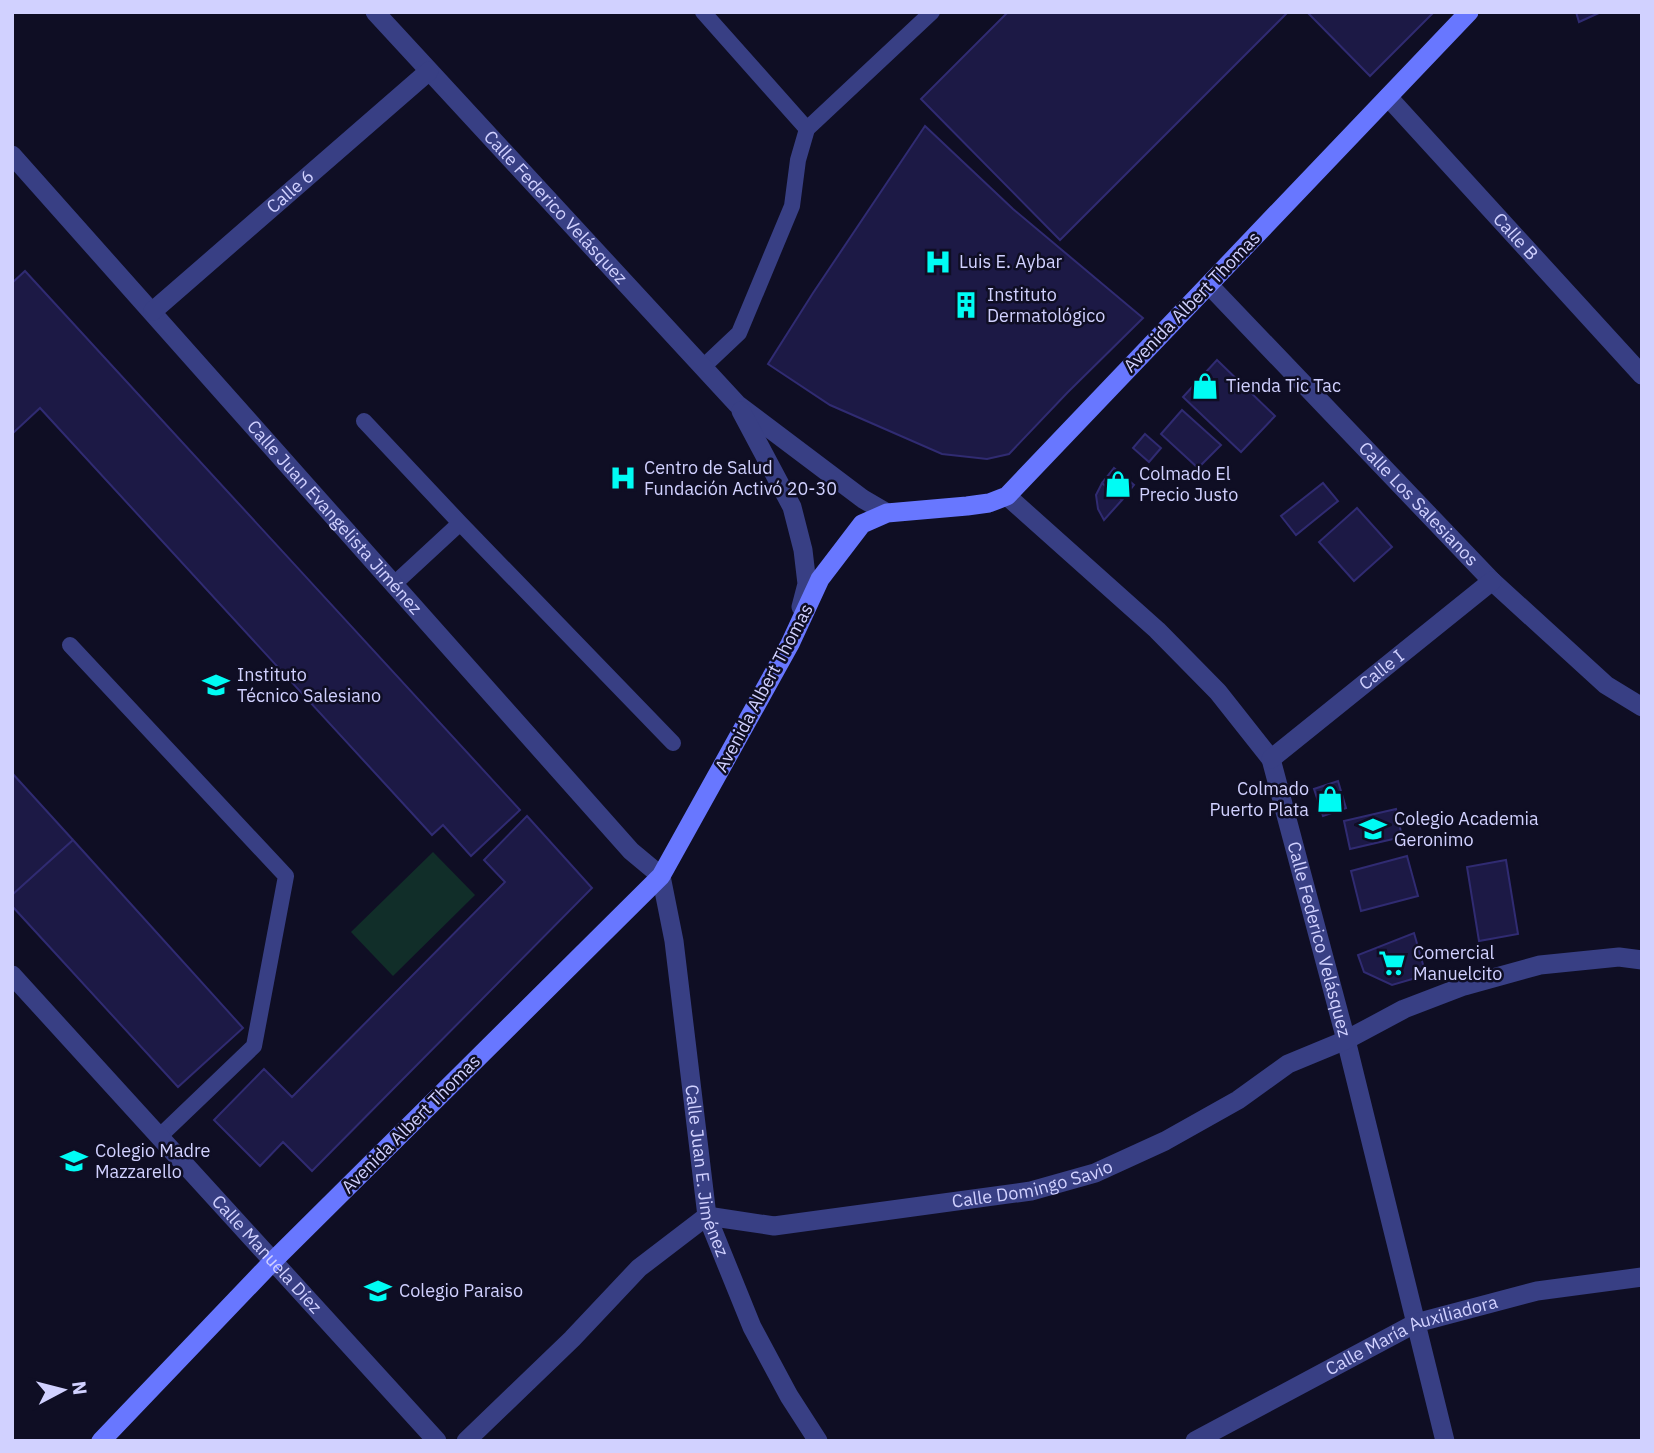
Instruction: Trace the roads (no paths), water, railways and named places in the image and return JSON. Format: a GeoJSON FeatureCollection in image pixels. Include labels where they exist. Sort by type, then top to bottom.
{"type":"FeatureCollection","features":[{"type":"Feature","properties":{"kind":"main road","name":"Avenida Albert Thomas"},"geometry":{"type":"LineString","coordinates":[[102,1441],[274,1260],[661,876],[790,644],[820,579],[862,524],[887,513],[989,503],[1006,496],[1469,12]]}},
{"type":"Feature","properties":{"kind":"street","name":"Calle Federico Velásquez"},"geometry":{"type":"LineString","coordinates":[[375,12],[737,404],[819,468],[887,513]]}},
{"type":"Feature","properties":{"kind":"street","name":"Calle 6"},"geometry":{"type":"LineString","coordinates":[[153,312],[429,71]]}},
{"type":"Feature","properties":{"kind":"street","name":"Calle B"},"geometry":{"type":"LineString","coordinates":[[1388,97],[1642,375]]}},
{"type":"Feature","properties":{"kind":"street","name":"Calle Juan Evangelista Jiménez"},"geometry":{"type":"LineString","coordinates":[[12,155],[631,851],[661,876]]}},
{"type":"Feature","properties":{"kind":"street","name":"Calle Los Salesianos"},"geometry":{"type":"LineString","coordinates":[[1209,285],[1492,580],[1606,685],[1642,707]]}},
{"type":"Feature","properties":{"kind":"street","name":"Calle Federico Velásquez"},"geometry":{"type":"LineString","coordinates":[[737,404],[792,507],[803,550],[807,584],[790,644]]}},
{"type":"Feature","properties":{"kind":"street","name":"Calle Federico Velásquez"},"geometry":{"type":"LineString","coordinates":[[1006,496],[1157,630],[1218,692],[1271,759],[1346,1040],[1445,1441]]}},
{"type":"Feature","properties":{"kind":"street","name":"Calle I"},"geometry":{"type":"LineString","coordinates":[[1271,759],[1492,580]]}},
{"type":"Feature","properties":{"kind":"street","name":"Calle Juan E. Jiménez"},"geometry":{"type":"LineString","coordinates":[[661,876],[674,941],[707,1216],[752,1327],[789,1396],[818,1441]]}},
{"type":"Feature","properties":{"kind":"street","name":"Calle Domingo Savio"},"geometry":{"type":"LineString","coordinates":[[707,1216],[774,1226],[1044,1188],[1095,1173],[1165,1141],[1238,1100],[1288,1064],[1346,1040],[1404,1009],[1464,985],[1540,965],[1619,957],[1642,960]]}},
{"type":"Feature","properties":{"kind":"street","name":"Calle Manuela Díez"},"geometry":{"type":"LineString","coordinates":[[12,975],[437,1441]]}},
{"type":"Feature","properties":{"kind":"street"},"geometry":{"type":"LineString","coordinates":[[466,1441],[572,1339],[639,1268],[707,1216]]}},
{"type":"Feature","properties":{"kind":"street","name":"Calle María Auxiliadora"},"geometry":{"type":"LineString","coordinates":[[1195,1441],[1416,1323],[1537,1291],[1642,1277]]}},
{"type":"Feature","properties":{"kind":"lane"},"geometry":{"type":"LineString","coordinates":[[703,12],[807,129]]}},
{"type":"Feature","properties":{"kind":"lane"},"geometry":{"type":"LineString","coordinates":[[703,367],[739,333],[792,206],[798,160],[807,129],[932,12]]}},
{"type":"Feature","properties":{"kind":"lane"},"geometry":{"type":"LineString","coordinates":[[364,421],[673,743]]}},
{"type":"Feature","properties":{"kind":"lane"},"geometry":{"type":"LineString","coordinates":[[394,584],[460,523]]}},
{"type":"Feature","properties":{"kind":"lane"},"geometry":{"type":"LineString","coordinates":[[70,645],[286,876],[254,1046],[160,1136]]}},
{"type":"Feature","properties":{"kind":"place","name":"Luis E. Aybar"},"geometry":{"type":"Point","coordinates":[938,262]}},
{"type":"Feature","properties":{"kind":"place","name":"Instituto Dermatológico"},"geometry":{"type":"Point","coordinates":[966,305]}},
{"type":"Feature","properties":{"kind":"place","name":"Tienda Tic Tac"},"geometry":{"type":"Point","coordinates":[1205,386]}},
{"type":"Feature","properties":{"kind":"place","name":"Centro de Salud Fundación Activó 20-30"},"geometry":{"type":"Point","coordinates":[623,478]}},
{"type":"Feature","properties":{"kind":"place","name":"Colmado El Precio Justo"},"geometry":{"type":"Point","coordinates":[1118,484]}},
{"type":"Feature","properties":{"kind":"place","name":"Instituto Técnico Salesiano"},"geometry":{"type":"Point","coordinates":[216,685]}},
{"type":"Feature","properties":{"kind":"place","name":"Colmado Puerto Plata"},"geometry":{"type":"Point","coordinates":[1330,799]}},
{"type":"Feature","properties":{"kind":"place","name":"Colegio Academia Geronimo"},"geometry":{"type":"Point","coordinates":[1373,829]}},
{"type":"Feature","properties":{"kind":"place","name":"Comercial Manuelcito"},"geometry":{"type":"Point","coordinates":[1392,963]}},
{"type":"Feature","properties":{"kind":"place","name":"Colegio Madre Mazzarello"},"geometry":{"type":"Point","coordinates":[74,1161]}},
{"type":"Feature","properties":{"kind":"place","name":"Colegio Paraiso"},"geometry":{"type":"Point","coordinates":[378,1291]}}]}
